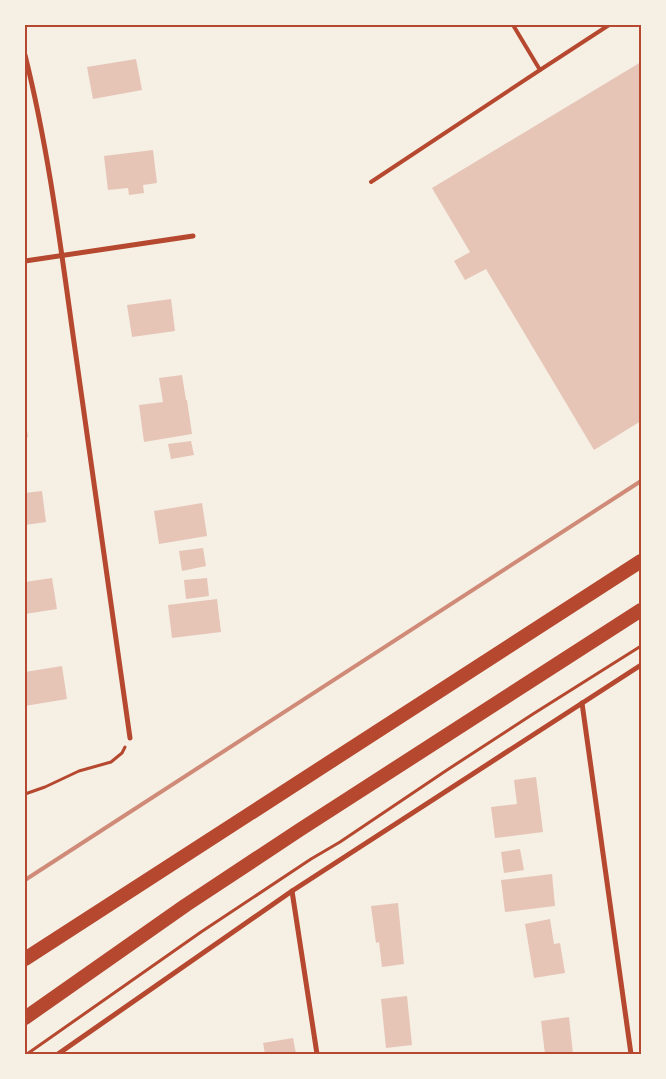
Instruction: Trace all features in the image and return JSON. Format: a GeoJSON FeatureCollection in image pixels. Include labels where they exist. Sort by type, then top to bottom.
{"type":"FeatureCollection","features":[{"type":"Feature","properties":{"kind":"highway"},"geometry":{"type":"LineString","coordinates":[[25,960],[641,561]]}},
{"type":"Feature","properties":{"kind":"highway"},"geometry":{"type":"LineString","coordinates":[[25,1018],[186,905],[641,610]]}},
{"type":"Feature","properties":{"kind":"street"},"geometry":{"type":"LineString","coordinates":[[25,55],[45,148],[62,256],[130,738]]}},
{"type":"Feature","properties":{"kind":"street"},"geometry":{"type":"LineString","coordinates":[[25,260],[193,236]]}},
{"type":"Feature","properties":{"kind":"street"},"geometry":{"type":"LineString","coordinates":[[58,1054],[292,891],[641,665]]}},
{"type":"Feature","properties":{"kind":"street"},"geometry":{"type":"LineString","coordinates":[[582,703],[631,1054]]}},
{"type":"Feature","properties":{"kind":"street"},"geometry":{"type":"LineString","coordinates":[[292,891],[317,1054]]}},
{"type":"Feature","properties":{"kind":"lane"},"geometry":{"type":"LineString","coordinates":[[513,25],[540,70]]}},
{"type":"Feature","properties":{"kind":"lane"},"geometry":{"type":"LineString","coordinates":[[371,182],[609,25]]}},
{"type":"Feature","properties":{"kind":"path"},"geometry":{"type":"LineString","coordinates":[[27,1054],[200,932],[287,874],[340,842],[533,714],[641,646]]}},
{"type":"Feature","properties":{"kind":"path"},"geometry":{"type":"LineString","coordinates":[[25,794],[79,771],[110,762],[122,753],[130,738]]}},
{"type":"Feature","properties":{"kind":"building"},"geometry":{"type":"Polygon","coordinates":[[[136,59],[142,90],[93,99],[87,67],[136,59]]]}},
{"type":"Feature","properties":{"kind":"building"},"geometry":{"type":"Polygon","coordinates":[[[641,62],[641,421],[594,450],[486,269],[465,280],[454,261],[470,252],[432,188],[641,62]]]}},
{"type":"Feature","properties":{"kind":"building"},"geometry":{"type":"Polygon","coordinates":[[[153,150],[157,183],[143,185],[144,193],[129,195],[128,188],[108,190],[104,156],[153,150]]]}},
{"type":"Feature","properties":{"kind":"building"},"geometry":{"type":"Polygon","coordinates":[[[171,299],[175,331],[132,337],[127,305],[171,299]]]}},
{"type":"Feature","properties":{"kind":"building"},"geometry":{"type":"Polygon","coordinates":[[[182,375],[192,434],[144,442],[139,405],[163,402],[159,378],[182,375]]]}},
{"type":"Feature","properties":{"kind":"building"},"geometry":{"type":"Polygon","coordinates":[[[26,423],[28,437],[25,437],[26,423]]]}},
{"type":"Feature","properties":{"kind":"building"},"geometry":{"type":"Polygon","coordinates":[[[191,441],[194,455],[171,459],[168,444],[191,441]]]}},
{"type":"Feature","properties":{"kind":"building"},"geometry":{"type":"Polygon","coordinates":[[[42,491],[46,522],[25,525],[25,493],[42,491]]]}},
{"type":"Feature","properties":{"kind":"building"},"geometry":{"type":"Polygon","coordinates":[[[202,503],[207,536],[159,544],[154,511],[202,503]]]}},
{"type":"Feature","properties":{"kind":"building"},"geometry":{"type":"Polygon","coordinates":[[[203,548],[206,566],[182,571],[179,551],[203,548]]]}},
{"type":"Feature","properties":{"kind":"building"},"geometry":{"type":"Polygon","coordinates":[[[52,578],[57,609],[25,614],[25,582],[52,578]]]}},
{"type":"Feature","properties":{"kind":"building"},"geometry":{"type":"Polygon","coordinates":[[[207,578],[209,596],[186,599],[184,580],[207,578]]]}},
{"type":"Feature","properties":{"kind":"building"},"geometry":{"type":"Polygon","coordinates":[[[217,599],[221,632],[172,638],[168,605],[217,599]]]}},
{"type":"Feature","properties":{"kind":"building"},"geometry":{"type":"Polygon","coordinates":[[[62,666],[67,699],[25,706],[25,672],[62,666]]]}},
{"type":"Feature","properties":{"kind":"building"},"geometry":{"type":"Polygon","coordinates":[[[536,777],[543,832],[495,838],[491,807],[517,804],[514,780],[536,777]]]}},
{"type":"Feature","properties":{"kind":"building"},"geometry":{"type":"Polygon","coordinates":[[[520,849],[524,870],[504,873],[501,852],[520,849]]]}},
{"type":"Feature","properties":{"kind":"building"},"geometry":{"type":"Polygon","coordinates":[[[552,874],[555,906],[505,912],[501,880],[552,874]]]}},
{"type":"Feature","properties":{"kind":"building"},"geometry":{"type":"Polygon","coordinates":[[[398,903],[404,964],[382,967],[379,942],[376,943],[371,906],[398,903]]]}},
{"type":"Feature","properties":{"kind":"building"},"geometry":{"type":"Polygon","coordinates":[[[550,919],[554,944],[560,943],[565,973],[534,978],[525,924],[550,919]]]}},
{"type":"Feature","properties":{"kind":"building"},"geometry":{"type":"Polygon","coordinates":[[[407,996],[412,1045],[386,1048],[381,999],[407,996]]]}},
{"type":"Feature","properties":{"kind":"building"},"geometry":{"type":"Polygon","coordinates":[[[569,1017],[573,1054],[545,1054],[541,1021],[569,1017]]]}},
{"type":"Feature","properties":{"kind":"building"},"geometry":{"type":"Polygon","coordinates":[[[293,1038],[296,1054],[265,1054],[263,1043],[293,1038]]]}},
{"type":"Feature","properties":{"kind":"railway"},"geometry":{"type":"LineString","coordinates":[[25,880],[641,481]]}}]}
